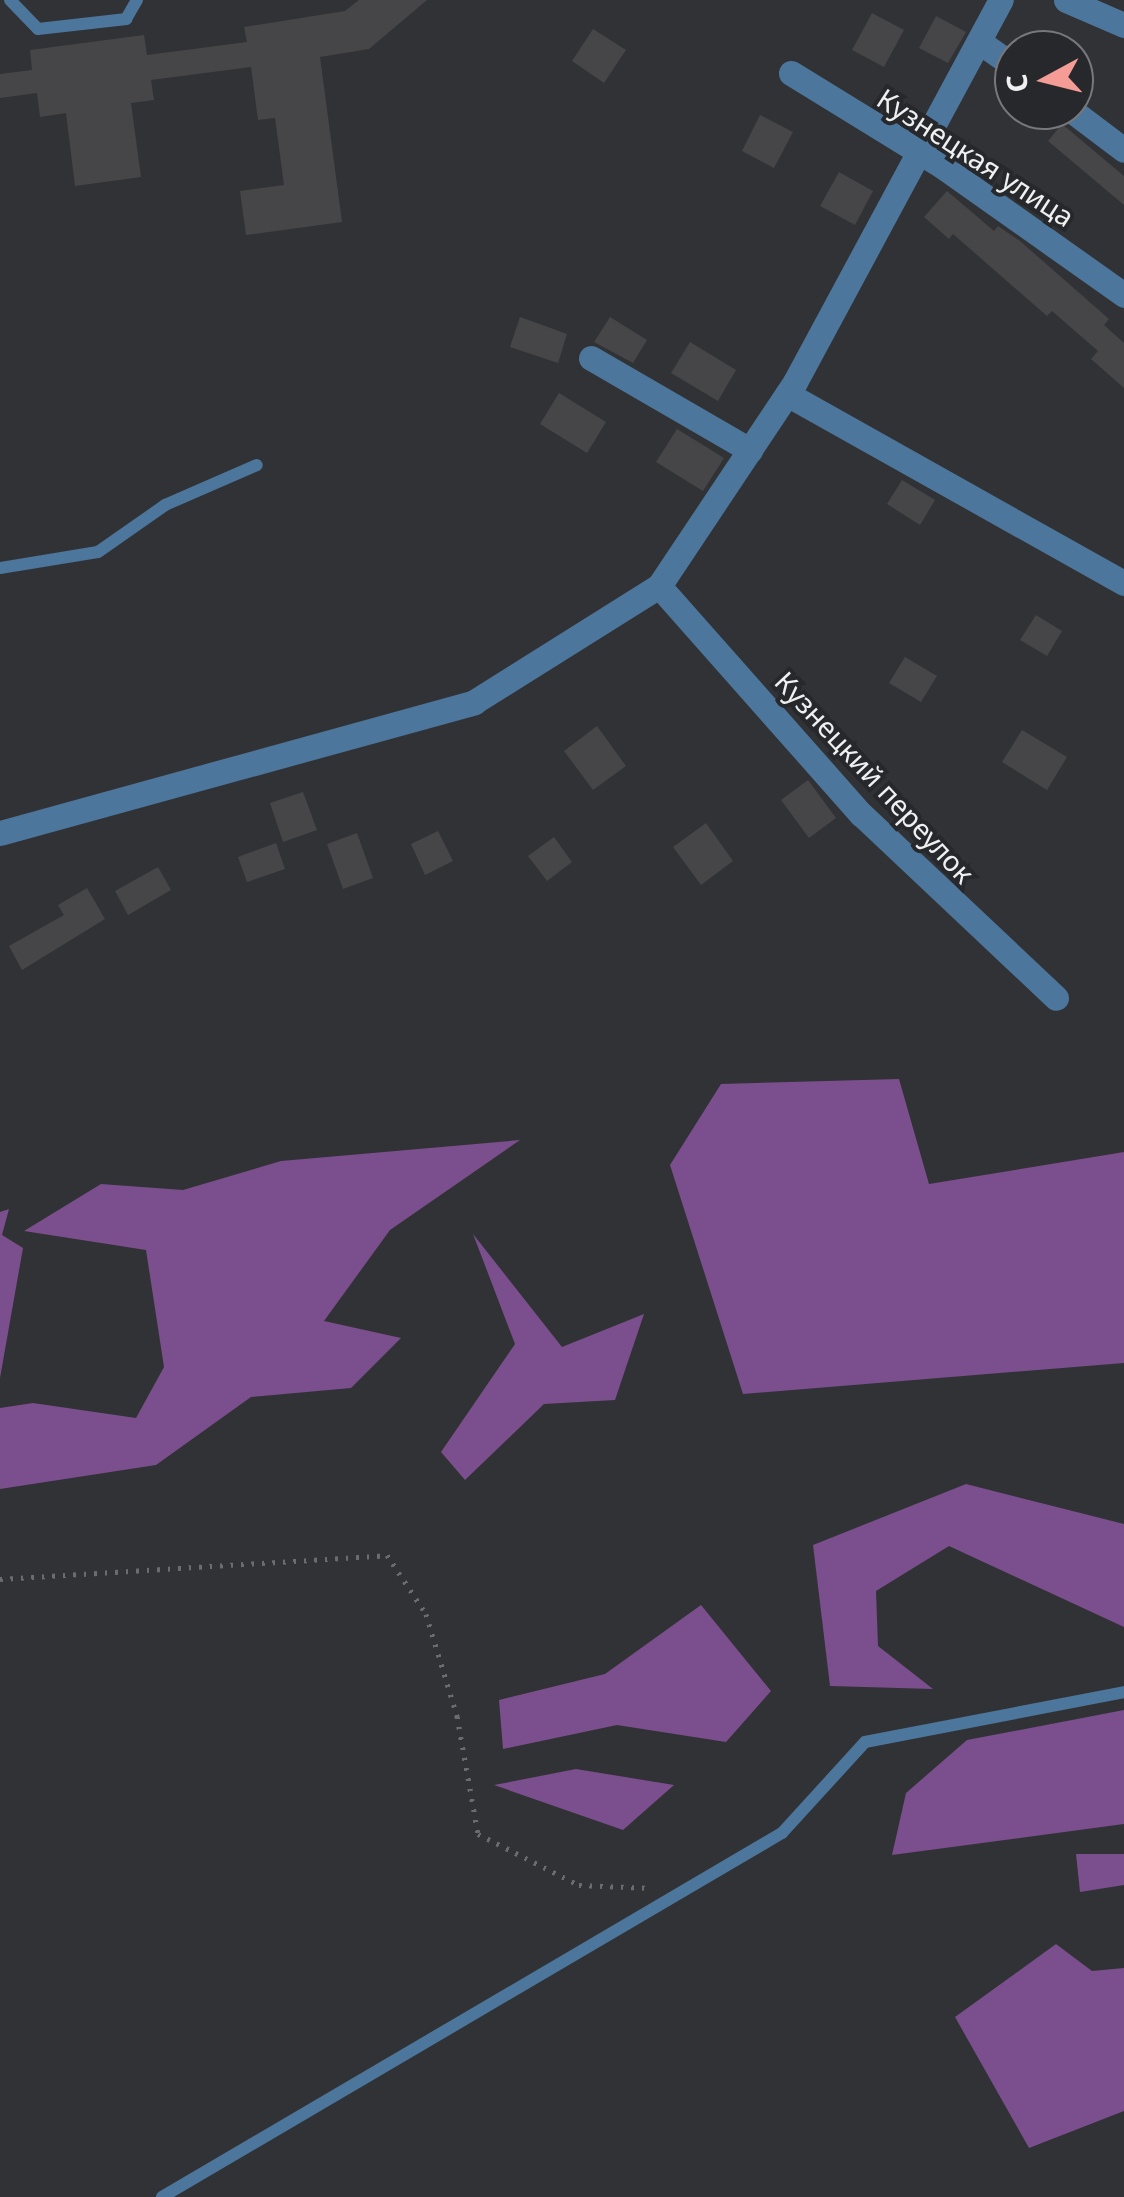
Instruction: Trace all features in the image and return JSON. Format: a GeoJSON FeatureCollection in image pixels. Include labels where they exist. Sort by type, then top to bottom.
{"type":"FeatureCollection","features":[{"type":"Feature","properties":{"kind":"street"},"geometry":{"type":"LineString","coordinates":[[0,833],[474,702],[659,586],[788,394],[981,43],[1000,0]]}},
{"type":"Feature","properties":{"kind":"street"},"geometry":{"type":"LineString","coordinates":[[1066,0],[1124,25]]}},
{"type":"Feature","properties":{"kind":"street"},"geometry":{"type":"LineString","coordinates":[[981,43],[994,52]]}},
{"type":"Feature","properties":{"kind":"street","name":"Кузнецкая улица"},"geometry":{"type":"LineString","coordinates":[[791,73],[1124,296]]}},
{"type":"Feature","properties":{"kind":"street"},"geometry":{"type":"LineString","coordinates":[[1094,127],[1124,150]]}},
{"type":"Feature","properties":{"kind":"street"},"geometry":{"type":"LineString","coordinates":[[590,358],[750,450]]}},
{"type":"Feature","properties":{"kind":"street"},"geometry":{"type":"LineString","coordinates":[[788,394],[1124,583]]}},
{"type":"Feature","properties":{"kind":"street","name":"Кузнецкий переулок"},"geometry":{"type":"LineString","coordinates":[[659,586],[861,814],[1056,998]]}},
{"type":"Feature","properties":{"kind":"lane"},"geometry":{"type":"LineString","coordinates":[[10,0],[38,28],[126,19],[137,0]]}},
{"type":"Feature","properties":{"kind":"lane"},"geometry":{"type":"LineString","coordinates":[[0,568],[98,552],[164,505],[257,465]]}},
{"type":"Feature","properties":{"kind":"lane"},"geometry":{"type":"LineString","coordinates":[[162,2197],[782,1833],[865,1742],[1124,1692]]}},
{"type":"Feature","properties":{"kind":"path"},"geometry":{"type":"LineString","coordinates":[[0,1579],[387,1555],[426,1614],[456,1716],[478,1834],[579,1885],[686,1889]]}},
{"type":"Feature","properties":{"kind":"shaded area"},"geometry":{"type":"Polygon","coordinates":[[[899,1079],[929,1184],[1124,1152],[1124,1363],[743,1394],[670,1165],[721,1084],[899,1079]]]}},
{"type":"Feature","properties":{"kind":"shaded area"},"geometry":{"type":"Polygon","coordinates":[[[520,1140],[390,1230],[324,1321],[401,1338],[351,1388],[251,1397],[156,1465],[0,1489],[0,1408],[33,1403],[136,1418],[164,1367],[146,1250],[24,1231],[101,1184],[183,1190],[281,1161],[520,1140]]]}},
{"type":"Feature","properties":{"kind":"shaded area"},"geometry":{"type":"Polygon","coordinates":[[[9,1209],[2,1235],[23,1248],[0,1378],[0,1212],[9,1209]]]}},
{"type":"Feature","properties":{"kind":"shaded area"},"geometry":{"type":"Polygon","coordinates":[[[473,1234],[562,1347],[644,1314],[615,1400],[544,1404],[465,1480],[441,1452],[515,1344],[473,1234]]]}},
{"type":"Feature","properties":{"kind":"shaded area"},"geometry":{"type":"Polygon","coordinates":[[[966,1484],[1124,1524],[1124,1627],[949,1546],[876,1591],[878,1646],[933,1689],[830,1686],[813,1545],[966,1484]]]}},
{"type":"Feature","properties":{"kind":"shaded area"},"geometry":{"type":"Polygon","coordinates":[[[701,1605],[771,1691],[726,1742],[617,1725],[503,1749],[499,1700],[605,1674],[701,1605]]]}},
{"type":"Feature","properties":{"kind":"shaded area"},"geometry":{"type":"Polygon","coordinates":[[[1124,1710],[1124,1824],[892,1855],[906,1793],[967,1740],[1124,1710]]]}},
{"type":"Feature","properties":{"kind":"shaded area"},"geometry":{"type":"Polygon","coordinates":[[[576,1769],[674,1785],[623,1830],[494,1785],[576,1769]]]}},
{"type":"Feature","properties":{"kind":"shaded area"},"geometry":{"type":"Polygon","coordinates":[[[1076,1854],[1124,1854],[1124,1885],[1080,1892],[1076,1854]]]}},
{"type":"Feature","properties":{"kind":"shaded area"},"geometry":{"type":"Polygon","coordinates":[[[1056,1944],[1092,1971],[1124,1968],[1124,2111],[1029,2148],[955,2017],[1056,1944]]]}},
{"type":"Feature","properties":{"kind":"building"},"geometry":{"type":"Polygon","coordinates":[[[359,0],[427,0],[369,49],[320,57],[342,222],[246,235],[240,191],[284,185],[275,118],[258,120],[251,67],[151,80],[154,100],[131,103],[141,177],[75,186],[66,113],[40,117],[37,93],[0,98],[0,74],[32,70],[30,50],[144,35],[147,55],[247,42],[244,27],[345,11],[359,0]]]}},
{"type":"Feature","properties":{"kind":"building"},"geometry":{"type":"Polygon","coordinates":[[[872,13],[904,30],[884,67],[852,50],[872,13]]]}},
{"type":"Feature","properties":{"kind":"building"},"geometry":{"type":"Polygon","coordinates":[[[936,16],[966,32],[948,63],[919,48],[936,16]]]}},
{"type":"Feature","properties":{"kind":"building"},"geometry":{"type":"Polygon","coordinates":[[[593,29],[626,50],[604,83],[572,61],[593,29]]]}},
{"type":"Feature","properties":{"kind":"building"},"geometry":{"type":"Polygon","coordinates":[[[760,115],[793,132],[774,168],[742,151],[760,115]]]}},
{"type":"Feature","properties":{"kind":"building"},"geometry":{"type":"Polygon","coordinates":[[[1057,130],[1069,130],[1124,176],[1124,205],[1048,141],[1057,130]]]}},
{"type":"Feature","properties":{"kind":"building"},"geometry":{"type":"Polygon","coordinates":[[[839,172],[873,191],[855,225],[820,206],[839,172]]]}},
{"type":"Feature","properties":{"kind":"building"},"geometry":{"type":"Polygon","coordinates":[[[947,191],[994,231],[998,226],[1020,241],[1109,319],[1104,325],[1124,343],[1124,388],[1091,359],[1098,351],[1052,311],[1047,316],[953,234],[949,239],[924,217],[947,191]]]}},
{"type":"Feature","properties":{"kind":"building"},"geometry":{"type":"Polygon","coordinates":[[[520,317],[567,334],[558,363],[510,347],[520,317]]]}},
{"type":"Feature","properties":{"kind":"building"},"geometry":{"type":"Polygon","coordinates":[[[610,317],[647,340],[633,363],[594,342],[610,317]]]}},
{"type":"Feature","properties":{"kind":"building"},"geometry":{"type":"Polygon","coordinates":[[[690,342],[736,370],[718,401],[671,373],[690,342]]]}},
{"type":"Feature","properties":{"kind":"building"},"geometry":{"type":"Polygon","coordinates":[[[559,393],[606,422],[587,453],[540,424],[559,393]]]}},
{"type":"Feature","properties":{"kind":"building"},"geometry":{"type":"Polygon","coordinates":[[[677,429],[724,458],[703,491],[656,462],[677,429]]]}},
{"type":"Feature","properties":{"kind":"building"},"geometry":{"type":"Polygon","coordinates":[[[902,480],[935,500],[920,525],[887,504],[902,480]]]}},
{"type":"Feature","properties":{"kind":"building"},"geometry":{"type":"Polygon","coordinates":[[[1036,615],[1062,631],[1047,656],[1020,640],[1036,615]]]}},
{"type":"Feature","properties":{"kind":"building"},"geometry":{"type":"Polygon","coordinates":[[[905,657],[937,676],[921,702],[889,683],[905,657]]]}},
{"type":"Feature","properties":{"kind":"building"},"geometry":{"type":"Polygon","coordinates":[[[597,726],[626,766],[593,790],[564,751],[597,726]]]}},
{"type":"Feature","properties":{"kind":"building"},"geometry":{"type":"Polygon","coordinates":[[[1022,730],[1067,757],[1047,790],[1002,762],[1022,730]]]}},
{"type":"Feature","properties":{"kind":"building"},"geometry":{"type":"Polygon","coordinates":[[[808,780],[836,818],[809,838],[781,800],[808,780]]]}},
{"type":"Feature","properties":{"kind":"building"},"geometry":{"type":"Polygon","coordinates":[[[303,792],[317,830],[283,842],[270,803],[303,792]]]}},
{"type":"Feature","properties":{"kind":"building"},"geometry":{"type":"Polygon","coordinates":[[[706,823],[733,861],[701,885],[673,847],[706,823]]]}},
{"type":"Feature","properties":{"kind":"building"},"geometry":{"type":"Polygon","coordinates":[[[438,831],[453,861],[425,875],[411,844],[438,831]]]}},
{"type":"Feature","properties":{"kind":"building"},"geometry":{"type":"Polygon","coordinates":[[[357,833],[373,878],[343,889],[327,844],[357,833]]]}},
{"type":"Feature","properties":{"kind":"building"},"geometry":{"type":"Polygon","coordinates":[[[554,837],[572,862],[547,881],[528,856],[554,837]]]}},
{"type":"Feature","properties":{"kind":"building"},"geometry":{"type":"Polygon","coordinates":[[[276,843],[285,869],[247,882],[238,857],[276,843]]]}},
{"type":"Feature","properties":{"kind":"building"},"geometry":{"type":"Polygon","coordinates":[[[158,867],[171,890],[128,915],[115,891],[158,867]]]}},
{"type":"Feature","properties":{"kind":"building"},"geometry":{"type":"Polygon","coordinates":[[[87,888],[105,919],[22,970],[9,946],[64,915],[58,905],[87,888]]]}}]}
